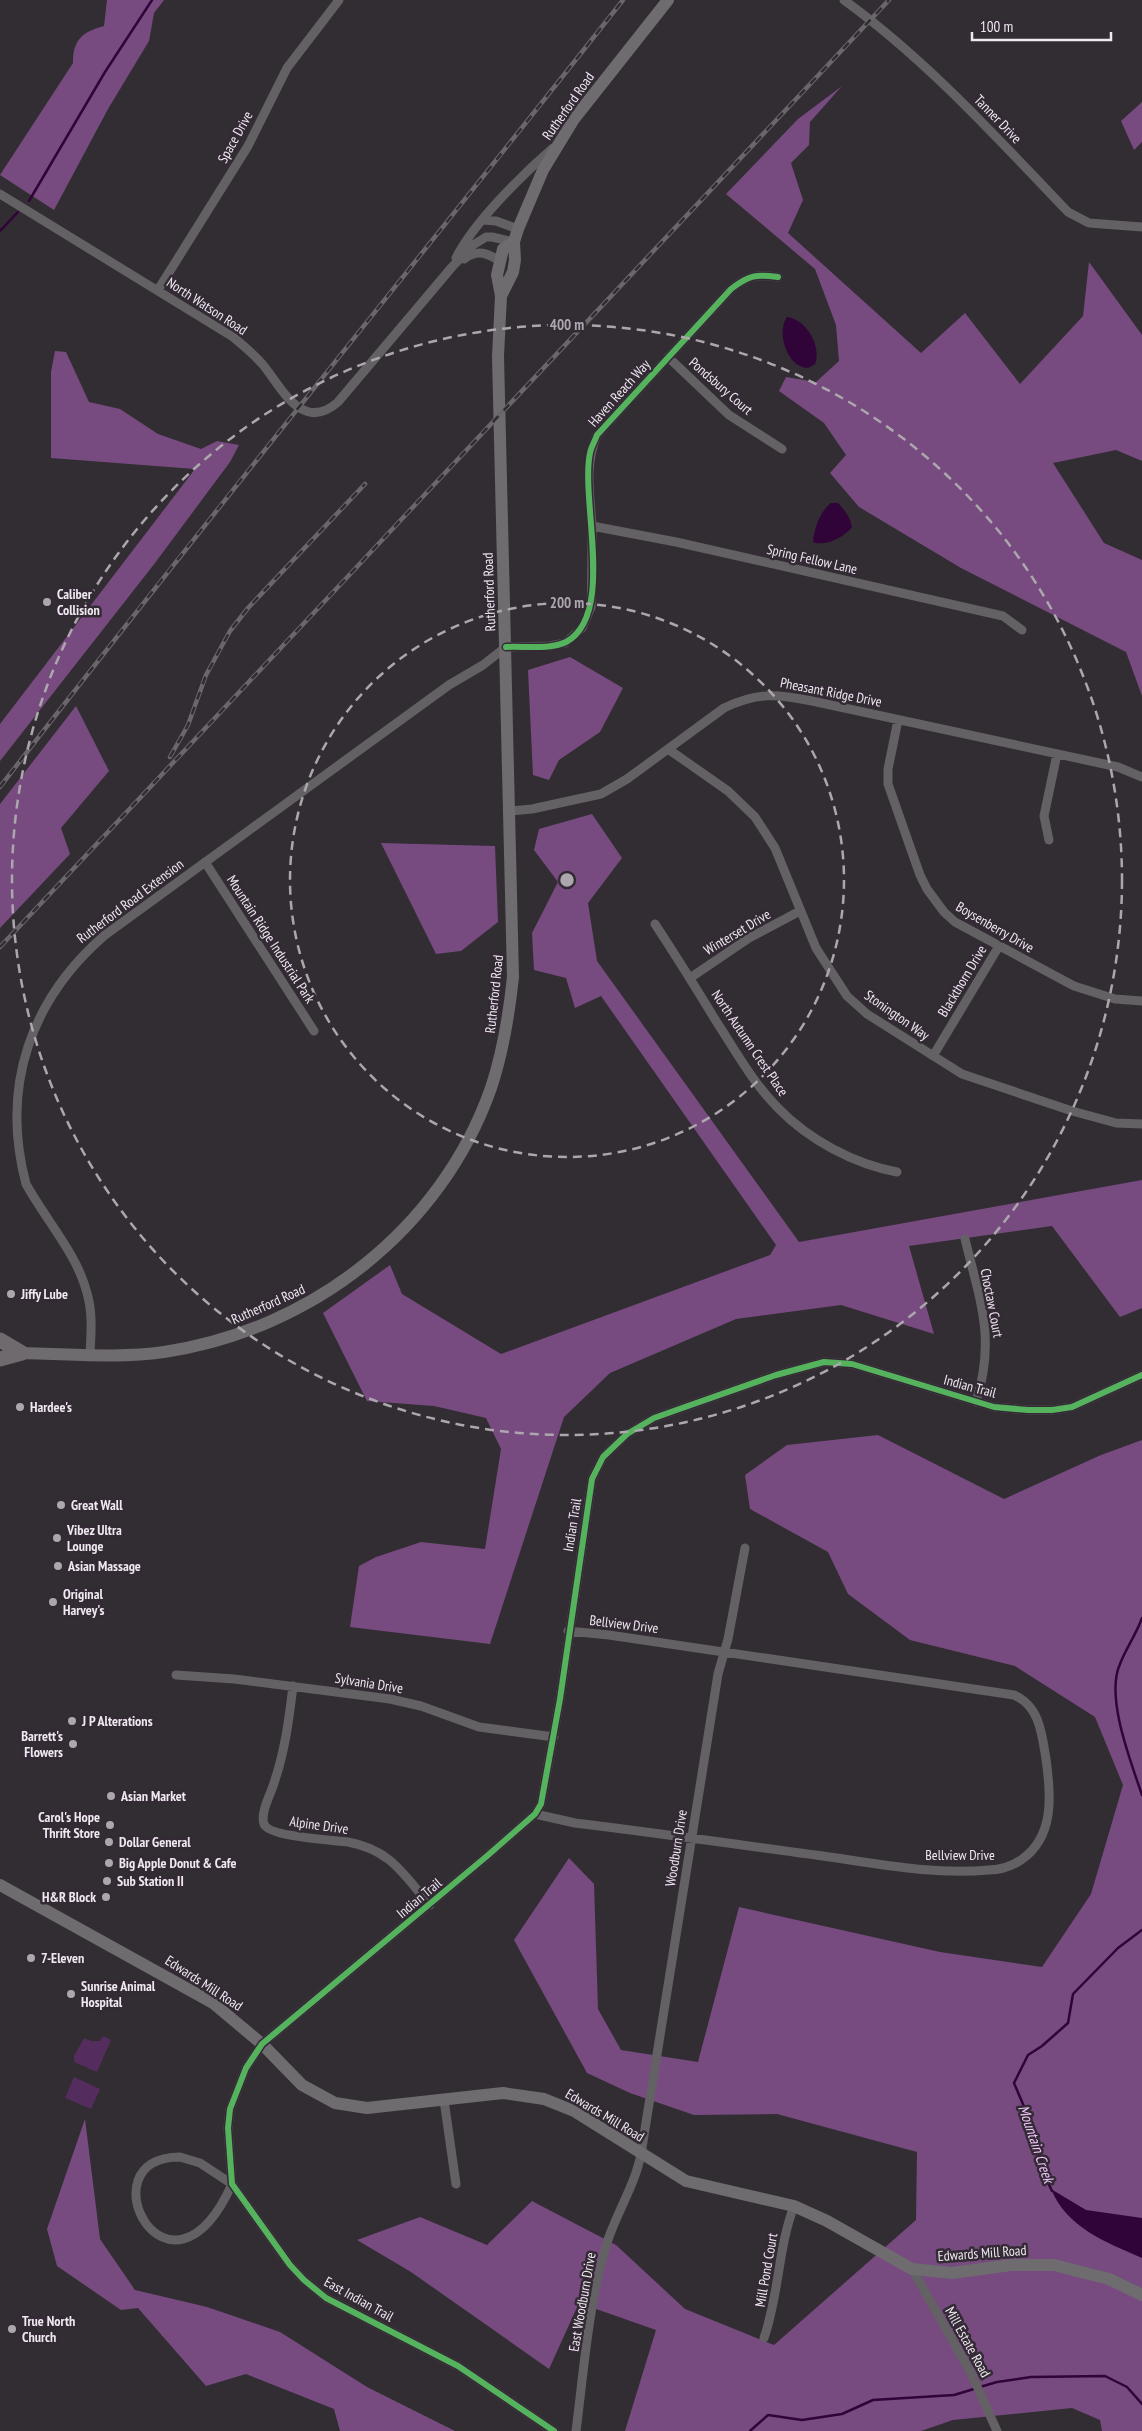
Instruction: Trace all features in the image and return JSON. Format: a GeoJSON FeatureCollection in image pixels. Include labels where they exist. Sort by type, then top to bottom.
{"type":"FeatureCollection","features":[{"type":"Feature","properties":{"kind":"main road"},"geometry":{"type":"LineString","coordinates":[[0,1340],[22,1353]]}},
{"type":"Feature","properties":{"kind":"main road"},"geometry":{"type":"LineString","coordinates":[[0,1359],[22,1353]]}},
{"type":"Feature","properties":{"kind":"street","name":"Space Drive"},"geometry":{"type":"LineString","coordinates":[[158,290],[248,146],[287,68],[340,0]]}},
{"type":"Feature","properties":{"kind":"street","name":"Rutherford Road"},"geometry":{"type":"LineString","coordinates":[[501,296],[513,272],[515,260],[514,242],[518,229],[533,192],[559,142],[574,119],[668,0]]}},
{"type":"Feature","properties":{"kind":"street","name":"Tanner Drive"},"geometry":{"type":"LineString","coordinates":[[844,0],[871,20],[959,98],[1068,212],[1089,223],[1142,227]]}},
{"type":"Feature","properties":{"kind":"street","name":"North Watson Road"},"geometry":{"type":"LineString","coordinates":[[452,267],[464,243],[527,171],[559,142]]}},
{"type":"Feature","properties":{"kind":"street","name":"North Watson Road"},"geometry":{"type":"LineString","coordinates":[[0,194],[158,290],[240,343],[263,365],[288,400],[306,410],[316,412],[326,410],[338,402],[452,267],[473,245],[486,238],[514,242]]}},
{"type":"Feature","properties":{"kind":"street"},"geometry":{"type":"LineString","coordinates":[[484,220],[496,221],[518,229]]}},
{"type":"Feature","properties":{"kind":"street","name":"Rutherford Road"},"geometry":{"type":"LineString","coordinates":[[0,1353],[137,1355],[184,1348],[225,1339],[275,1320],[322,1296],[358,1271],[404,1230],[434,1194],[457,1160],[481,1111],[502,1052],[510,1012],[514,958],[498,356],[501,296],[497,275],[504,249],[514,242]]}},
{"type":"Feature","properties":{"kind":"street","name":"North Watson Road"},"geometry":{"type":"LineString","coordinates":[[452,267],[477,252],[485,253],[500,261]]}},
{"type":"Feature","properties":{"kind":"street","name":"Haven Reach Way"},"geometry":{"type":"LineString","coordinates":[[506,647],[550,646],[565,643],[582,628],[591,607],[592,526],[588,476],[590,453],[597,436],[731,288],[745,278],[758,274],[778,277]]}},
{"type":"Feature","properties":{"kind":"street","name":"Pondsbury Court"},"geometry":{"type":"LineString","coordinates":[[668,358],[729,415],[782,449]]}},
{"type":"Feature","properties":{"kind":"street","name":"Spring Fellow Lane"},"geometry":{"type":"LineString","coordinates":[[592,526],[676,542],[1003,616],[1022,630]]}},
{"type":"Feature","properties":{"kind":"street","name":"Rutherford Road Extension"},"geometry":{"type":"LineString","coordinates":[[18,1046],[30,1020],[45,996],[76,960],[105,935],[445,687],[483,664],[506,647]]}},
{"type":"Feature","properties":{"kind":"street","name":"Pheasant Ridge Drive"},"geometry":{"type":"LineString","coordinates":[[510,811],[532,809],[601,794],[668,749],[724,708],[740,700],[763,694],[788,696],[1118,767],[1142,777]]}},
{"type":"Feature","properties":{"kind":"street","name":"Boysenberry Drive"},"geometry":{"type":"LineString","coordinates":[[898,720],[888,769],[888,784],[920,875],[927,890],[944,912],[955,922],[1060,980],[1088,992],[1115,999],[1142,1001]]}},
{"type":"Feature","properties":{"kind":"street","name":"Stonington Way"},"geometry":{"type":"LineString","coordinates":[[668,749],[728,791],[755,817],[775,848],[816,948],[847,996],[867,1014],[962,1074],[1032,1100],[1116,1122],[1142,1124]]}},
{"type":"Feature","properties":{"kind":"street"},"geometry":{"type":"LineString","coordinates":[[1049,840],[1044,816],[1057,754]]}},
{"type":"Feature","properties":{"kind":"street","name":"Mountain Ridge Industrial Park"},"geometry":{"type":"LineString","coordinates":[[205,862],[314,1031]]}},
{"type":"Feature","properties":{"kind":"street","name":"Winterset Drive"},"geometry":{"type":"LineString","coordinates":[[690,978],[749,938],[800,911]]}},
{"type":"Feature","properties":{"kind":"street","name":"North Autumn Crest Place"},"geometry":{"type":"LineString","coordinates":[[655,924],[766,1096],[805,1131],[858,1161],[897,1172]]}},
{"type":"Feature","properties":{"kind":"street","name":"Blackthorn Drive"},"geometry":{"type":"LineString","coordinates":[[933,1056],[1000,946]]}},
{"type":"Feature","properties":{"kind":"street"},"geometry":{"type":"LineString","coordinates":[[8,1131],[12,1150],[26,1184],[84,1281],[91,1311],[90,1354]]}},
{"type":"Feature","properties":{"kind":"street","name":"Choctaw Court"},"geometry":{"type":"LineString","coordinates":[[965,1239],[987,1338],[985,1366],[976,1402]]}},
{"type":"Feature","properties":{"kind":"street","name":"Indian Trail"},"geometry":{"type":"LineString","coordinates":[[262,2044],[430,1905],[535,1814],[544,1798],[592,1479],[599,1464],[613,1445],[637,1428],[685,1406],[776,1375],[824,1362],[859,1366],[976,1402],[1006,1408],[1062,1409],[1089,1400],[1142,1375]]}},
{"type":"Feature","properties":{"kind":"street","name":"Woodburn Drive"},"geometry":{"type":"LineString","coordinates":[[641,2154],[718,1674],[725,1653],[746,1548]]}},
{"type":"Feature","properties":{"kind":"street","name":"Bellview Drive"},"geometry":{"type":"LineString","coordinates":[[535,1814],[575,1823],[896,1866],[934,1870],[990,1870],[1011,1865],[1027,1855],[1042,1835],[1049,1812],[1050,1783],[1038,1721],[1033,1710],[1020,1698],[995,1691],[609,1635],[568,1631]]}},
{"type":"Feature","properties":{"kind":"street","name":"Sylvania Drive"},"geometry":{"type":"LineString","coordinates":[[176,1676],[234,1679],[390,1699],[421,1706],[479,1727],[554,1737]]}},
{"type":"Feature","properties":{"kind":"street","name":"Alpine Drive"},"geometry":{"type":"LineString","coordinates":[[293,1686],[282,1758],[265,1811],[264,1823],[266,1827],[282,1834],[345,1842],[374,1849],[394,1863],[430,1905]]}},
{"type":"Feature","properties":{"kind":"street","name":"Edwards Mill Road"},"geometry":{"type":"LineString","coordinates":[[0,1885],[190,1989],[239,2023],[302,2085],[335,2103],[367,2108],[503,2093],[544,2099],[574,2111],[675,2176],[695,2184],[762,2197],[794,2206],[826,2221],[912,2269],[952,2273],[1011,2265],[1054,2265],[1109,2278],[1142,2295]]}},
{"type":"Feature","properties":{"kind":"street"},"geometry":{"type":"LineString","coordinates":[[232,2184],[200,2163],[180,2157],[168,2158],[153,2164],[142,2176],[136,2191],[137,2207],[144,2222],[155,2232],[168,2238],[187,2238],[197,2234],[213,2220],[222,2208],[232,2184],[228,2128],[230,2109],[246,2068],[262,2044]]}},
{"type":"Feature","properties":{"kind":"street"},"geometry":{"type":"LineString","coordinates":[[444,2100],[456,2184]]}},
{"type":"Feature","properties":{"kind":"street","name":"East Woodburn Drive"},"geometry":{"type":"LineString","coordinates":[[576,2431],[598,2272],[613,2225],[639,2168],[641,2154]]}},
{"type":"Feature","properties":{"kind":"street","name":"East Indian Trail"},"geometry":{"type":"LineString","coordinates":[[232,2184],[290,2265],[318,2292],[458,2366],[554,2431]]}},
{"type":"Feature","properties":{"kind":"street","name":"Mill Pond Court"},"geometry":{"type":"LineString","coordinates":[[764,2338],[773,2309],[788,2221],[794,2206]]}},
{"type":"Feature","properties":{"kind":"street","name":"Mill Estate Road"},"geometry":{"type":"LineString","coordinates":[[912,2269],[971,2373],[997,2431]]}},
{"type":"Feature","properties":{"kind":"shaded area"},"geometry":{"type":"Polygon","coordinates":[[[107,0],[164,0],[154,13],[149,41],[108,109],[54,210],[0,175],[73,63],[73,55],[80,38],[90,31],[104,26],[107,0]]]}},
{"type":"Feature","properties":{"kind":"shaded area"},"geometry":{"type":"Polygon","coordinates":[[[842,86],[810,122],[809,145],[791,163],[803,200],[788,233],[921,353],[965,313],[1020,384],[1083,316],[1089,262],[1142,335],[1142,461],[1116,450],[1053,463],[1104,543],[1142,560],[1142,696],[1126,652],[961,568],[859,507],[830,473],[846,455],[824,423],[779,391],[786,377],[816,382],[839,361],[836,325],[815,269],[726,194],[798,119],[842,86]]]}},
{"type":"Feature","properties":{"kind":"shaded area"},"geometry":{"type":"Polygon","coordinates":[[[1142,102],[1142,142],[1134,150],[1121,121],[1142,102]]]}},
{"type":"Feature","properties":{"kind":"shaded area"},"geometry":{"type":"Polygon","coordinates":[[[787,317],[800,323],[811,334],[817,357],[815,364],[808,368],[794,362],[789,356],[783,340],[784,323],[787,317]]]}},
{"type":"Feature","properties":{"kind":"shaded area"},"geometry":{"type":"Polygon","coordinates":[[[55,351],[66,352],[89,402],[120,409],[158,434],[201,449],[217,441],[239,445],[230,462],[155,563],[0,761],[0,724],[195,469],[51,458],[51,372],[55,351]]]}},
{"type":"Feature","properties":{"kind":"shaded area"},"geometry":{"type":"Polygon","coordinates":[[[831,503],[838,503],[841,506],[849,517],[852,527],[845,534],[829,542],[813,542],[818,521],[831,503]]]}},
{"type":"Feature","properties":{"kind":"shaded area"},"geometry":{"type":"Polygon","coordinates":[[[570,657],[623,688],[600,732],[559,760],[549,780],[533,775],[528,670],[570,657]]]}},
{"type":"Feature","properties":{"kind":"shaded area"},"geometry":{"type":"Polygon","coordinates":[[[76,706],[109,771],[61,828],[70,854],[0,928],[0,804],[76,706]]]}},
{"type":"Feature","properties":{"kind":"shaded area"},"geometry":{"type":"Polygon","coordinates":[[[592,814],[622,858],[588,903],[597,961],[799,1242],[1142,1180],[1142,1308],[1120,1317],[1052,1226],[909,1246],[934,1334],[841,1305],[736,1319],[610,1373],[564,1417],[490,1644],[350,1627],[359,1566],[376,1557],[421,1542],[485,1549],[501,1449],[486,1418],[434,1406],[367,1401],[323,1313],[390,1265],[402,1294],[501,1354],[770,1255],[776,1245],[601,996],[575,1008],[566,978],[534,970],[532,933],[558,882],[534,850],[539,829],[592,814]]]}},
{"type":"Feature","properties":{"kind":"shaded area"},"geometry":{"type":"Polygon","coordinates":[[[381,843],[495,846],[498,922],[461,951],[436,954],[381,843]]]}},
{"type":"Feature","properties":{"kind":"shaded area"},"geometry":{"type":"Polygon","coordinates":[[[878,1435],[1004,1499],[1101,1455],[1142,1440],[1142,2431],[1102,2431],[1100,2420],[1072,2408],[953,2420],[921,2431],[625,2431],[656,2330],[579,2303],[549,2369],[411,2272],[357,2240],[420,2217],[487,2245],[532,2201],[616,2245],[685,2309],[774,2345],[916,2220],[917,2152],[777,2114],[694,2115],[630,2093],[587,2073],[514,1940],[569,1858],[594,1884],[598,2009],[621,2050],[698,2062],[739,1907],[940,1952],[1042,1967],[1091,1894],[1123,1785],[1095,1717],[1015,1666],[910,1640],[848,1594],[828,1552],[750,1509],[745,1475],[787,1445],[878,1435]]]}},
{"type":"Feature","properties":{"kind":"shaded area"},"geometry":{"type":"Polygon","coordinates":[[[103,2036],[111,2040],[97,2072],[74,2062],[74,2056],[84,2038],[91,2041],[100,2041],[103,2036]]]}},
{"type":"Feature","properties":{"kind":"shaded area"},"geometry":{"type":"Polygon","coordinates":[[[74,2077],[100,2089],[91,2109],[65,2098],[74,2077]]]}},
{"type":"Feature","properties":{"kind":"shaded area"},"geometry":{"type":"Polygon","coordinates":[[[85,2119],[100,2239],[135,2290],[207,2307],[280,2332],[367,2387],[455,2431],[340,2431],[334,2409],[246,2374],[206,2386],[138,2308],[121,2310],[57,2266],[47,2229],[85,2119]]]}},
{"type":"Feature","properties":{"kind":"shaded area"},"geometry":{"type":"Polygon","coordinates":[[[1051,2189],[1086,2210],[1142,2218],[1142,2258],[1115,2246],[1077,2224],[1058,2203],[1051,2189]]]}},
{"type":"Feature","properties":{"kind":"waterway"},"geometry":{"type":"LineString","coordinates":[[29,201],[105,72],[152,0]]}},
{"type":"Feature","properties":{"kind":"waterway"},"geometry":{"type":"LineString","coordinates":[[0,231],[18,212]]}},
{"type":"Feature","properties":{"kind":"waterway","name":"Mountain Creek"},"geometry":{"type":"LineString","coordinates":[[1142,1618],[1125,1652],[1116,1678],[1117,1711],[1121,1730],[1142,1795]]}},
{"type":"Feature","properties":{"kind":"waterway","name":"Mountain Creek"},"geometry":{"type":"LineString","coordinates":[[1052,2191],[1044,2174],[1037,2137],[1014,2083],[1028,2055],[1042,2046],[1068,2023],[1073,1994],[1118,1948],[1142,1930]]}},
{"type":"Feature","properties":{"kind":"waterway","name":"Mountain Creek"},"geometry":{"type":"LineString","coordinates":[[980,2387],[997,2382],[1031,2377],[1105,2376],[1127,2387],[1142,2404]]}},
{"type":"Feature","properties":{"kind":"waterway","name":"Mountain Creek"},"geometry":{"type":"LineString","coordinates":[[750,2431],[768,2415],[802,2420],[842,2414],[873,2400],[954,2395],[974,2389]]}},
{"type":"Feature","properties":{"kind":"railway"},"geometry":{"type":"LineString","coordinates":[[0,787],[154,589],[623,0]]}},
{"type":"Feature","properties":{"kind":"railway"},"geometry":{"type":"LineString","coordinates":[[0,947],[889,0]]}},
{"type":"Feature","properties":{"kind":"railway"},"geometry":{"type":"LineString","coordinates":[[170,757],[188,725],[206,675],[230,631],[248,608],[365,484]]}},
{"type":"Feature","properties":{"kind":"cycle path"},"geometry":{"type":"LineString","coordinates":[[506,647],[545,647],[560,644],[566,642],[581,628],[589,608],[593,583],[588,474],[591,451],[597,435],[731,289],[748,278],[778,277]]}},
{"type":"Feature","properties":{"kind":"cycle path"},"geometry":{"type":"LineString","coordinates":[[554,2431],[458,2366],[326,2298],[304,2280],[290,2265],[232,2184],[228,2128],[230,2109],[246,2068],[262,2044],[535,1814],[541,1804],[560,1699],[592,1479],[603,1457],[627,1434],[654,1418],[776,1375],[824,1362],[852,1364],[994,1407],[1028,1410],[1052,1410],[1072,1407],[1142,1375]]}},
{"type":"Feature","properties":{"kind":"place","name":"Caliber Collision"},"geometry":{"type":"Point","coordinates":[47,602]}},
{"type":"Feature","properties":{"kind":"place","name":"Jiffy Lube"},"geometry":{"type":"Point","coordinates":[11,1294]}},
{"type":"Feature","properties":{"kind":"place","name":"Hardee's"},"geometry":{"type":"Point","coordinates":[20,1407]}},
{"type":"Feature","properties":{"kind":"place","name":"Great Wall"},"geometry":{"type":"Point","coordinates":[61,1505]}},
{"type":"Feature","properties":{"kind":"place","name":"Vibez Ultra Lounge"},"geometry":{"type":"Point","coordinates":[57,1538]}},
{"type":"Feature","properties":{"kind":"place","name":"Asian Massage"},"geometry":{"type":"Point","coordinates":[58,1566]}},
{"type":"Feature","properties":{"kind":"place","name":"Original Harvey's"},"geometry":{"type":"Point","coordinates":[53,1602]}},
{"type":"Feature","properties":{"kind":"place","name":"J P Alterations"},"geometry":{"type":"Point","coordinates":[72,1721]}},
{"type":"Feature","properties":{"kind":"place","name":"Barrett's Flowers"},"geometry":{"type":"Point","coordinates":[73,1744]}},
{"type":"Feature","properties":{"kind":"place","name":"Asian Market"},"geometry":{"type":"Point","coordinates":[111,1796]}},
{"type":"Feature","properties":{"kind":"place","name":"Carol's Hope Thrift Store"},"geometry":{"type":"Point","coordinates":[110,1825]}},
{"type":"Feature","properties":{"kind":"place","name":"Dollar General"},"geometry":{"type":"Point","coordinates":[109,1842]}},
{"type":"Feature","properties":{"kind":"place","name":"Big Apple Donut & Cafe"},"geometry":{"type":"Point","coordinates":[109,1863]}},
{"type":"Feature","properties":{"kind":"place","name":"Sub Station II"},"geometry":{"type":"Point","coordinates":[107,1881]}},
{"type":"Feature","properties":{"kind":"place","name":"H&R Block"},"geometry":{"type":"Point","coordinates":[106,1897]}},
{"type":"Feature","properties":{"kind":"place","name":"7-Eleven"},"geometry":{"type":"Point","coordinates":[31,1958]}},
{"type":"Feature","properties":{"kind":"place","name":"Sunrise Animal Hospital"},"geometry":{"type":"Point","coordinates":[71,1994]}},
{"type":"Feature","properties":{"kind":"place","name":"True North Church"},"geometry":{"type":"Point","coordinates":[12,2329]}}]}
